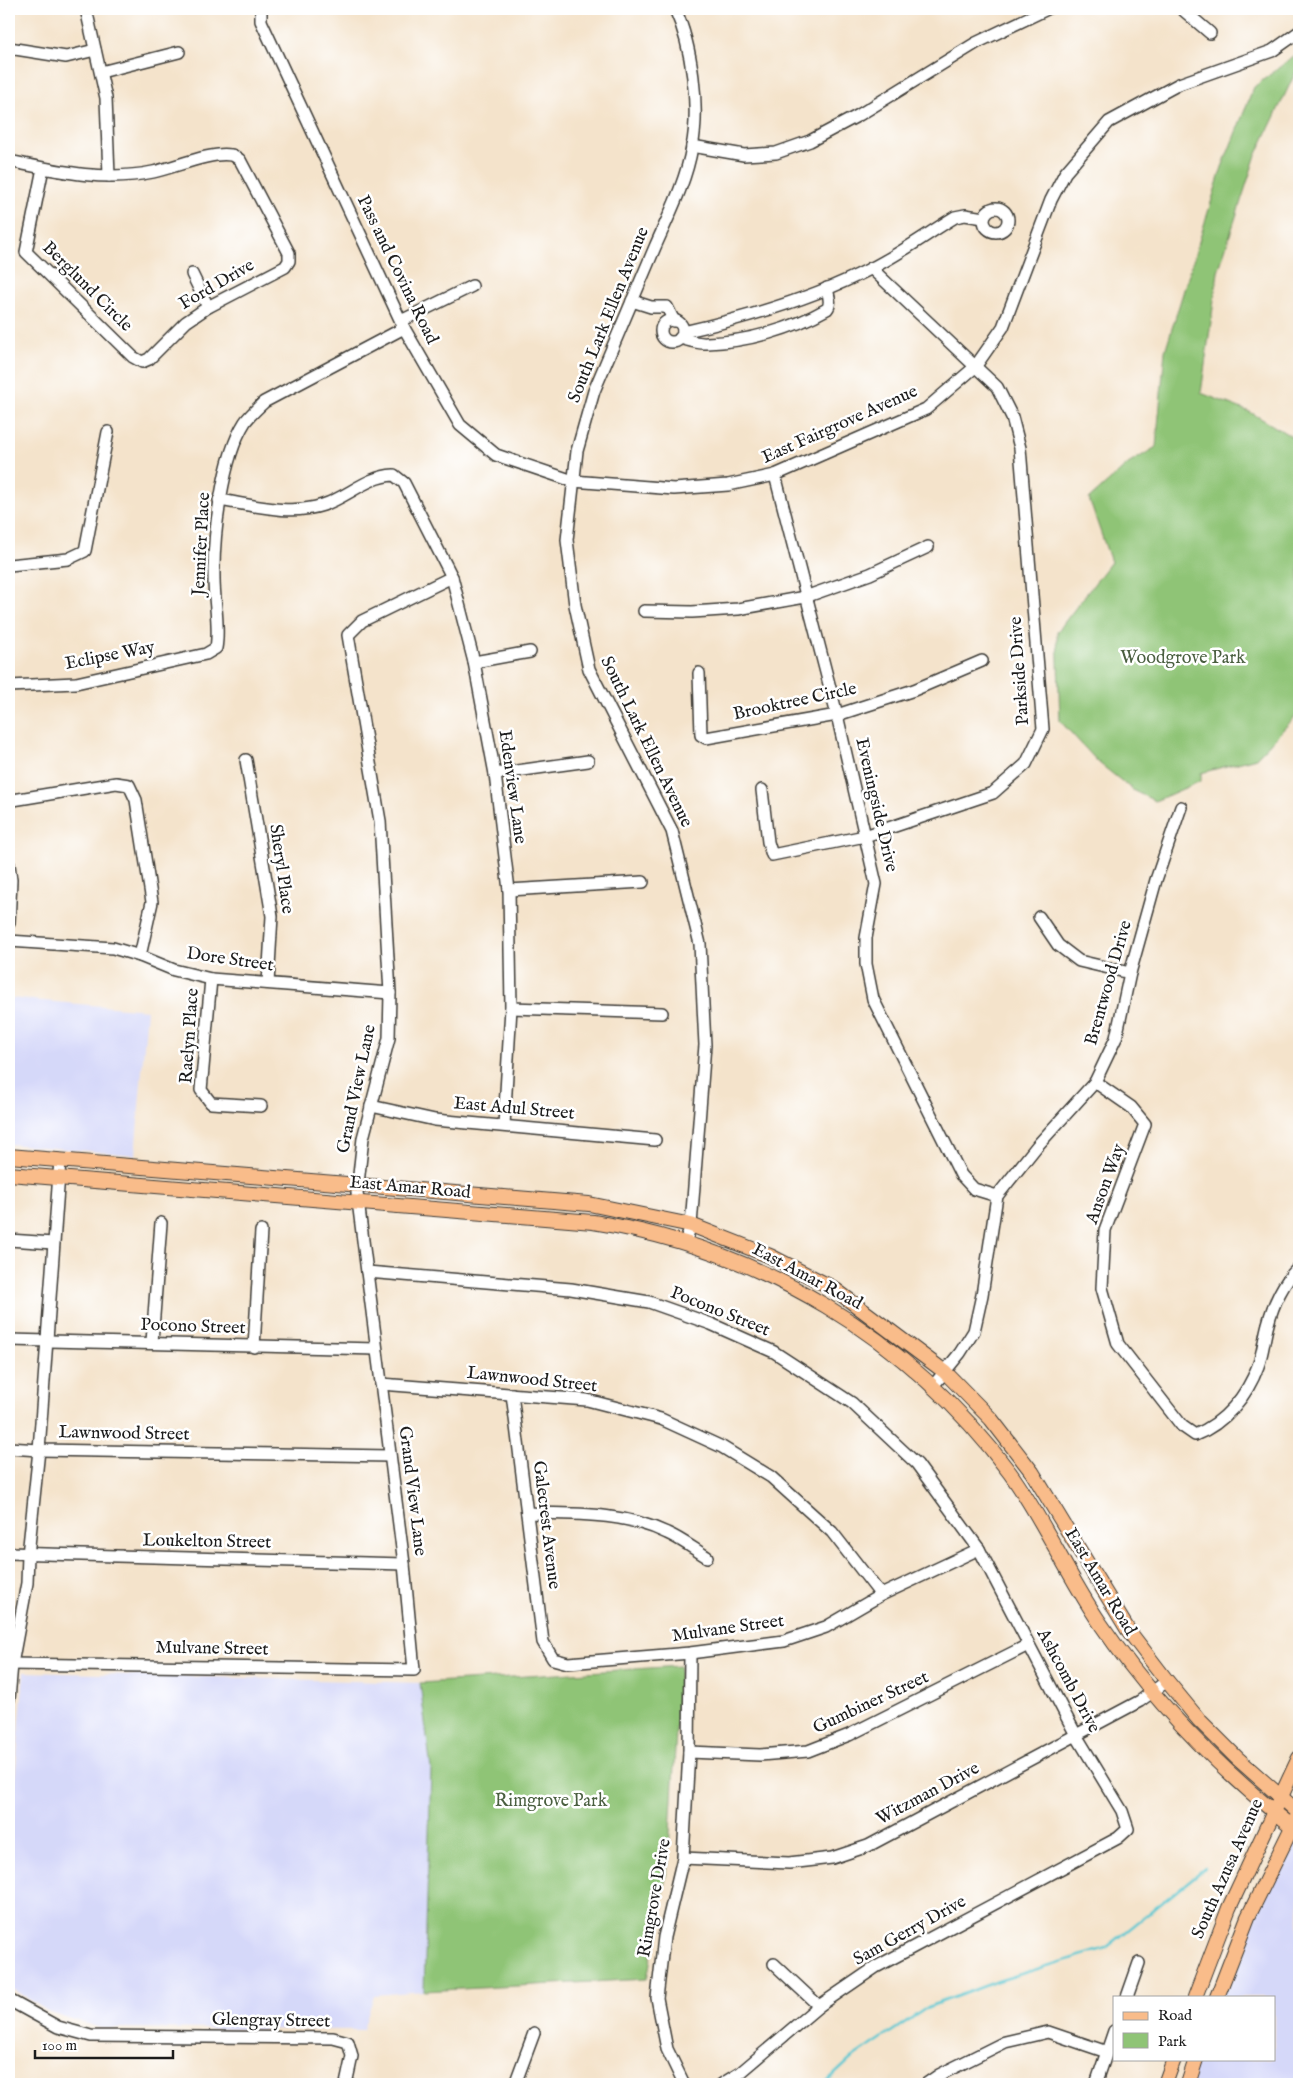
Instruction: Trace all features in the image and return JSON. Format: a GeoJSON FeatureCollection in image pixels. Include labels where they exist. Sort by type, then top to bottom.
{"type":"FeatureCollection","features":[{"type":"Feature","properties":{"kind":"main road","name":"East Amar Road"},"geometry":{"type":"LineString","coordinates":[[9,1156],[589,1204],[691,1225],[770,1256],[833,1288],[946,1372],[991,1419],[1032,1472],[1124,1623],[1167,1682],[1199,1720],[1237,1758],[1299,1813]]}},
{"type":"Feature","properties":{"kind":"main road","name":"East Amar Road"},"geometry":{"type":"LineString","coordinates":[[9,1174],[593,1222],[655,1234],[753,1267],[819,1301],[863,1329],[900,1357],[966,1419],[1010,1474],[1043,1524],[1099,1621],[1152,1692],[1195,1741],[1296,1830]]}},
{"type":"Feature","properties":{"kind":"main road","name":"South Azusa Avenue"},"geometry":{"type":"LineString","coordinates":[[1196,1993],[1229,1908],[1299,1758]]}},
{"type":"Feature","properties":{"kind":"main road"},"geometry":{"type":"LineString","coordinates":[[1217,1996],[1248,1917],[1296,1830],[1299,1813]]}},
{"type":"Feature","properties":{"kind":"main road"},"geometry":{"type":"LineString","coordinates":[[1165,2084],[1174,2060]]}},
{"type":"Feature","properties":{"kind":"main road"},"geometry":{"type":"LineString","coordinates":[[1188,2084],[1196,2060]]}},
{"type":"Feature","properties":{"kind":"street"},"geometry":{"type":"LineString","coordinates":[[9,161],[76,174],[109,176],[106,98],[86,9]]}},
{"type":"Feature","properties":{"kind":"street","name":"Pass and Covina Road"},"geometry":{"type":"LineString","coordinates":[[261,9],[261,21],[402,325],[460,425],[496,455],[573,481]]}},
{"type":"Feature","properties":{"kind":"street","name":"South Lark Ellen Avenue"},"geometry":{"type":"LineString","coordinates":[[675,9],[686,41],[692,68],[694,96],[692,146],[674,203],[591,401],[578,451],[567,540],[575,605],[589,669],[672,831],[700,944],[705,1045],[691,1225],[686,1243]]}},
{"type":"Feature","properties":{"kind":"street"},"geometry":{"type":"LineString","coordinates":[[692,146],[744,155],[776,153],[810,141],[859,115],[976,43],[1047,9]]}},
{"type":"Feature","properties":{"kind":"street"},"geometry":{"type":"LineString","coordinates":[[1182,9],[1210,33]]}},
{"type":"Feature","properties":{"kind":"street","name":"East Fairgrove Avenue"},"geometry":{"type":"LineString","coordinates":[[573,481],[674,489],[728,485],[775,475],[926,409],[975,368],[1003,327],[1051,200],[1065,173],[1109,122],[1179,84],[1272,51],[1299,32]]}},
{"type":"Feature","properties":{"kind":"street"},"geometry":{"type":"LineString","coordinates":[[9,48],[66,57],[95,50]]}},
{"type":"Feature","properties":{"kind":"street"},"geometry":{"type":"LineString","coordinates":[[101,72],[179,52]]}},
{"type":"Feature","properties":{"kind":"street","name":"Ford Drive"},"geometry":{"type":"LineString","coordinates":[[109,176],[152,172],[219,155],[232,155],[240,160],[289,253],[290,262],[285,267],[208,307],[186,322],[149,359],[142,362]]}},
{"type":"Feature","properties":{"kind":"street","name":"Berglund Circle"},"geometry":{"type":"LineString","coordinates":[[43,168],[26,252],[132,357],[142,362]]}},
{"type":"Feature","properties":{"kind":"street"},"geometry":{"type":"LineString","coordinates":[[674,321],[667,321],[662,326],[662,336],[670,342],[681,335],[727,322],[827,288],[871,268],[955,217],[965,215],[984,218]]}},
{"type":"Feature","properties":{"kind":"street","name":"Parkside Drive"},"geometry":{"type":"LineString","coordinates":[[762,790],[768,842],[772,855],[865,836],[992,793],[1026,764],[1043,729],[1020,448],[1012,417],[997,387],[871,268]]}},
{"type":"Feature","properties":{"kind":"street"},"geometry":{"type":"LineString","coordinates":[[192,274],[208,307]]}},
{"type":"Feature","properties":{"kind":"street","name":"Jennifer Place"},"geometry":{"type":"LineString","coordinates":[[216,648],[218,638],[214,578],[219,500],[235,440],[246,420],[264,402],[472,286]]}},
{"type":"Feature","properties":{"kind":"street"},"geometry":{"type":"LineString","coordinates":[[681,335],[705,344],[744,339],[770,332],[827,308],[830,299],[827,288]]}},
{"type":"Feature","properties":{"kind":"street"},"geometry":{"type":"LineString","coordinates":[[632,301],[651,307],[667,307],[674,321],[680,325],[681,335]]}},
{"type":"Feature","properties":{"kind":"street"},"geometry":{"type":"LineString","coordinates":[[9,565],[68,559],[85,551],[108,432]]}},
{"type":"Feature","properties":{"kind":"street","name":"Edenview Lane"},"geometry":{"type":"LineString","coordinates":[[219,500],[294,511],[324,505],[380,476],[394,475],[404,484],[452,577],[474,662],[495,774],[509,890],[511,1008],[504,1125]]}},
{"type":"Feature","properties":{"kind":"street","name":"Eveningside Drive"},"geometry":{"type":"LineString","coordinates":[[775,475],[837,715],[876,884],[866,946],[866,964],[873,999],[961,1175],[974,1189],[997,1196]]}},
{"type":"Feature","properties":{"kind":"street"},"geometry":{"type":"LineString","coordinates":[[644,612],[692,612],[738,609],[805,597],[870,574],[928,547]]}},
{"type":"Feature","properties":{"kind":"street","name":"Grand View Lane"},"geometry":{"type":"LineString","coordinates":[[414,1670],[404,1564],[358,1203],[357,1184],[363,1138],[389,1038],[390,993],[380,821],[348,634],[362,621],[452,577]]}},
{"type":"Feature","properties":{"kind":"street","name":"Eclipse Way"},"geometry":{"type":"LineString","coordinates":[[9,686],[76,682],[206,654],[216,648]]}},
{"type":"Feature","properties":{"kind":"street"},"geometry":{"type":"LineString","coordinates":[[474,662],[530,652]]}},
{"type":"Feature","properties":{"kind":"street","name":"Brooktree Circle"},"geometry":{"type":"LineString","coordinates":[[699,673],[702,738],[837,715],[914,690],[982,661]]}},
{"type":"Feature","properties":{"kind":"street","name":"Sheryl Place"},"geometry":{"type":"LineString","coordinates":[[246,760],[272,916],[268,983]]}},
{"type":"Feature","properties":{"kind":"street"},"geometry":{"type":"LineString","coordinates":[[495,774],[588,761]]}},
{"type":"Feature","properties":{"kind":"street"},"geometry":{"type":"LineString","coordinates":[[9,803],[13,800],[116,783],[129,785],[136,800],[152,902],[140,956]]}},
{"type":"Feature","properties":{"kind":"street","name":"Brentwood Drive"},"geometry":{"type":"LineString","coordinates":[[997,1196],[1037,1146],[1095,1082],[1116,1038],[1130,973],[1156,880],[1181,807]]}},
{"type":"Feature","properties":{"kind":"street"},"geometry":{"type":"LineString","coordinates":[[9,865],[11,880],[9,923]]}},
{"type":"Feature","properties":{"kind":"street"},"geometry":{"type":"LineString","coordinates":[[509,890],[643,882]]}},
{"type":"Feature","properties":{"kind":"street"},"geometry":{"type":"LineString","coordinates":[[1038,917],[1058,946],[1079,961],[1130,973]]}},
{"type":"Feature","properties":{"kind":"street","name":"Dore Street"},"geometry":{"type":"LineString","coordinates":[[9,941],[113,948],[140,956],[174,970],[211,979],[390,993]]}},
{"type":"Feature","properties":{"kind":"street","name":"Raelyn Place"},"geometry":{"type":"LineString","coordinates":[[211,979],[201,1090],[211,1102],[261,1106]]}},
{"type":"Feature","properties":{"kind":"street"},"geometry":{"type":"LineString","coordinates":[[511,1008],[662,1013]]}},
{"type":"Feature","properties":{"kind":"street","name":"Anson Way"},"geometry":{"type":"LineString","coordinates":[[1095,1082],[1131,1107],[1145,1124],[1105,1230],[1102,1288],[1118,1344],[1182,1426],[1195,1435],[1210,1429],[1242,1399],[1259,1365],[1268,1323],[1277,1299],[1292,1274],[1299,1267]]}},
{"type":"Feature","properties":{"kind":"street","name":"East Adul Street"},"geometry":{"type":"LineString","coordinates":[[371,1106],[435,1120],[655,1140]]}},
{"type":"Feature","properties":{"kind":"street"},"geometry":{"type":"LineString","coordinates":[[9,1699],[11,1664],[27,1583],[28,1555],[39,1450],[60,1160]]}},
{"type":"Feature","properties":{"kind":"street"},"geometry":{"type":"LineString","coordinates":[[933,1386],[946,1372],[974,1331],[982,1295],[997,1196]]}},
{"type":"Feature","properties":{"kind":"street"},"geometry":{"type":"LineString","coordinates":[[152,1342],[161,1223]]}},
{"type":"Feature","properties":{"kind":"street"},"geometry":{"type":"LineString","coordinates":[[254,1347],[261,1231]]}},
{"type":"Feature","properties":{"kind":"street"},"geometry":{"type":"LineString","coordinates":[[9,1240],[53,1243]]}},
{"type":"Feature","properties":{"kind":"street","name":"Pocono Street"},"geometry":{"type":"LineString","coordinates":[[367,1272],[571,1289],[649,1302],[711,1324],[774,1352],[852,1403],[917,1464],[979,1550]]}},
{"type":"Feature","properties":{"kind":"street","name":"Pocono Street"},"geometry":{"type":"LineString","coordinates":[[9,1340],[152,1342],[254,1347],[376,1349]]}},
{"type":"Feature","properties":{"kind":"street","name":"Lawnwood Street"},"geometry":{"type":"LineString","coordinates":[[381,1384],[587,1400],[661,1419],[722,1447],[770,1477],[832,1532],[881,1595]]}},
{"type":"Feature","properties":{"kind":"street","name":"Galecrest Avenue"},"geometry":{"type":"LineString","coordinates":[[512,1394],[543,1642],[553,1659]]}},
{"type":"Feature","properties":{"kind":"street","name":"Lawnwood Street"},"geometry":{"type":"LineString","coordinates":[[9,1448],[390,1456]]}},
{"type":"Feature","properties":{"kind":"street"},"geometry":{"type":"LineString","coordinates":[[528,1513],[583,1514],[625,1519],[667,1532],[707,1557]]}},
{"type":"Feature","properties":{"kind":"street","name":"Mulvane Street"},"geometry":{"type":"LineString","coordinates":[[553,1659],[568,1663],[690,1653],[784,1641],[826,1627],[881,1595],[979,1550]]}},
{"type":"Feature","properties":{"kind":"street","name":"Ashcomb Drive"},"geometry":{"type":"LineString","coordinates":[[979,1550],[1076,1735],[1122,1811],[1128,1829]]}},
{"type":"Feature","properties":{"kind":"street","name":"Loukelton Street"},"geometry":{"type":"LineString","coordinates":[[9,1553],[404,1564]]}},
{"type":"Feature","properties":{"kind":"street","name":"Gumbiner Street"},"geometry":{"type":"LineString","coordinates":[[689,1752],[760,1755],[808,1751],[849,1735],[1028,1645]]}},
{"type":"Feature","properties":{"kind":"street","name":"Rimgrove Drive"},"geometry":{"type":"LineString","coordinates":[[684,2084],[667,2049],[657,1998],[664,1937],[683,1858],[689,1752],[690,1653]]}},
{"type":"Feature","properties":{"kind":"street","name":"Mulvane Street"},"geometry":{"type":"LineString","coordinates":[[11,1664],[414,1670]]}},
{"type":"Feature","properties":{"kind":"street","name":"Witzman Drive"},"geometry":{"type":"LineString","coordinates":[[683,1858],[789,1863],[832,1858],[868,1846],[1076,1735],[1167,1682]]}},
{"type":"Feature","properties":{"kind":"street","name":"Sam Gerry Drive"},"geometry":{"type":"LineString","coordinates":[[722,2084],[740,2073],[819,2006],[876,1967],[1118,1838],[1128,1829]]}},
{"type":"Feature","properties":{"kind":"street"},"geometry":{"type":"LineString","coordinates":[[1127,1996],[1139,1963]]}},
{"type":"Feature","properties":{"kind":"street"},"geometry":{"type":"LineString","coordinates":[[774,1964],[819,2006]]}},
{"type":"Feature","properties":{"kind":"street","name":"Glengray Street"},"geometry":{"type":"LineString","coordinates":[[9,2000],[58,2027],[91,2036],[333,2038],[348,2042],[352,2056],[346,2084]]}},
{"type":"Feature","properties":{"kind":"street"},"geometry":{"type":"LineString","coordinates":[[926,2084],[939,2075],[1005,2042],[1048,2032],[1107,2052]]}},
{"type":"Feature","properties":{"kind":"street"},"geometry":{"type":"LineString","coordinates":[[516,2084],[534,2033]]}},
{"type":"Feature","properties":{"kind":"street"},"geometry":{"type":"LineString","coordinates":[[1096,2084],[1113,2034]]}},
{"type":"Feature","properties":{"kind":"shaded area"},"geometry":{"type":"Polygon","coordinates":[[[9,998],[147,1010],[135,1155],[9,1144],[9,998]]]}},
{"type":"Feature","properties":{"kind":"shaded area"},"geometry":{"type":"Polygon","coordinates":[[[24,1672],[420,1683],[431,1769],[424,1991],[374,1995],[363,2030],[101,2028],[49,2012],[9,1987],[9,1853],[24,1672]]]}},
{"type":"Feature","properties":{"kind":"shaded area"},"geometry":{"type":"Polygon","coordinates":[[[1292,1827],[1299,1832],[1299,2084],[1188,2084],[1196,2060],[1276,2060],[1276,1996],[1217,1996],[1292,1827]]]}},
{"type":"Feature","properties":{"kind":"green space","name":"Woodgrove Park"},"geometry":{"type":"Polygon","coordinates":[[[1299,52],[1299,65],[1255,158],[1218,272],[1201,393],[1250,412],[1299,441],[1299,713],[1256,758],[1201,773],[1201,781],[1155,801],[1134,791],[1099,763],[1060,721],[1057,632],[1111,562],[1089,499],[1128,464],[1156,447],[1165,351],[1222,167],[1254,87],[1299,52]]]}},
{"type":"Feature","properties":{"kind":"green space","name":"Rimgrove Park"},"geometry":{"type":"Polygon","coordinates":[[[680,1666],[668,1865],[647,1979],[424,1991],[431,1769],[420,1683],[680,1666]]]}},
{"type":"Feature","properties":{"kind":"waterway"},"geometry":{"type":"LineString","coordinates":[[824,2084],[851,2059],[928,2007],[998,1981],[1106,1948],[1205,1868]]}}]}
